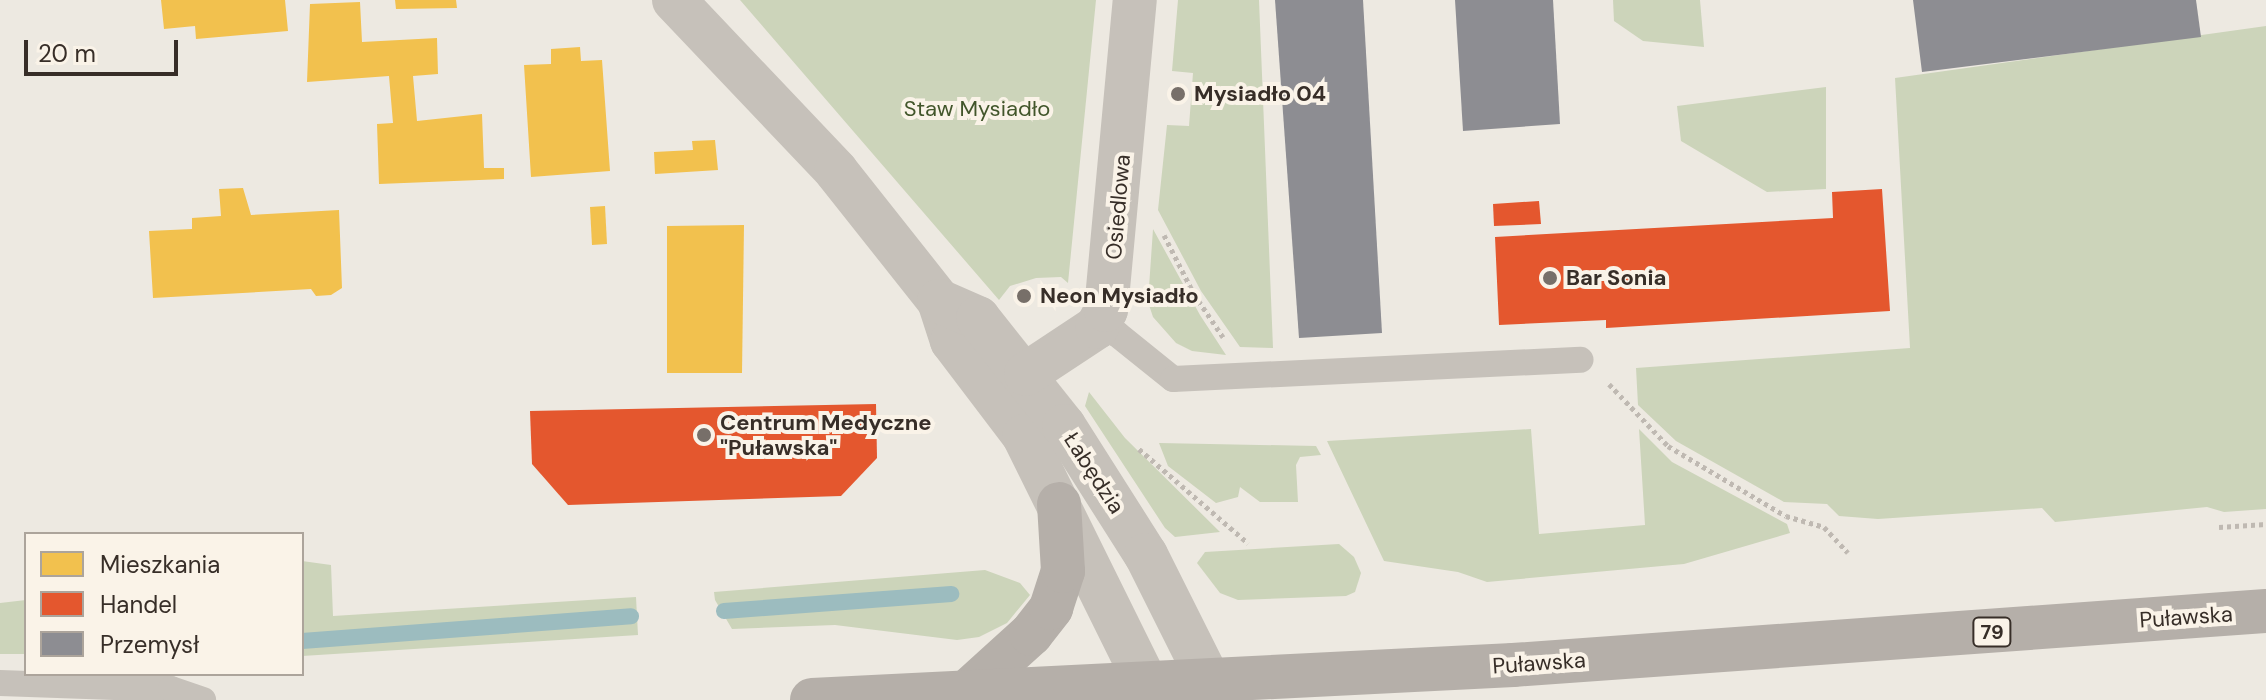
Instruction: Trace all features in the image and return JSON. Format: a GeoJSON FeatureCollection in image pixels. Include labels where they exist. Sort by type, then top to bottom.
{"type":"FeatureCollection","features":[{"type":"Feature","properties":{"kind":"main road"},"geometry":{"type":"LineString","coordinates":[[969,690],[1031,634],[1051,608],[1063,571],[1059,504]]}},
{"type":"Feature","properties":{"kind":"main road","name":"Puławska"},"geometry":{"type":"LineString","coordinates":[[812,700],[1529,664],[2266,611]]}},
{"type":"Feature","properties":{"kind":"street","name":"Łabędzia"},"geometry":{"type":"LineString","coordinates":[[674,0],[836,171],[939,301],[978,318],[1010,386],[1024,436],[1146,683]]}},
{"type":"Feature","properties":{"kind":"street","name":"Osiedlowa"},"geometry":{"type":"LineString","coordinates":[[1097,327],[1110,292],[1135,0]]}},
{"type":"Feature","properties":{"kind":"street"},"geometry":{"type":"LineString","coordinates":[[1010,386],[1097,327]]}},
{"type":"Feature","properties":{"kind":"street","name":"Łabędzia"},"geometry":{"type":"LineString","coordinates":[[1010,386],[1146,555],[1209,681]]}},
{"type":"Feature","properties":{"kind":"lane"},"geometry":{"type":"LineString","coordinates":[[1097,327],[1117,334],[1173,379],[1581,360]]}},
{"type":"Feature","properties":{"kind":"lane"},"geometry":{"type":"LineString","coordinates":[[0,683],[171,689],[203,700]]}},
{"type":"Feature","properties":{"kind":"path"},"geometry":{"type":"LineString","coordinates":[[1160,226],[1194,294],[1233,347]]}},
{"type":"Feature","properties":{"kind":"path"},"geometry":{"type":"LineString","coordinates":[[1581,360],[1668,446],[1786,516],[1824,527],[1848,553]]}},
{"type":"Feature","properties":{"kind":"path"},"geometry":{"type":"LineString","coordinates":[[1129,436],[1248,543]]}},
{"type":"Feature","properties":{"kind":"path"},"geometry":{"type":"LineString","coordinates":[[2219,527],[2266,524]]}},
{"type":"Feature","properties":{"kind":"green space","name":"Staw Mysiadło"},"geometry":{"type":"Polygon","coordinates":[[[740,0],[1096,0],[1068,283],[1061,277],[1036,278],[1010,286],[999,300],[740,0]]]}},
{"type":"Feature","properties":{"kind":"green space"},"geometry":{"type":"Polygon","coordinates":[[[1178,0],[1259,0],[1273,348],[1240,347],[1201,291],[1158,210],[1167,125],[1189,126],[1193,73],[1172,71],[1178,0]]]}},
{"type":"Feature","properties":{"kind":"green space"},"geometry":{"type":"Polygon","coordinates":[[[1613,0],[1700,0],[1704,47],[1643,41],[1614,21],[1613,0]]]}},
{"type":"Feature","properties":{"kind":"green space"},"geometry":{"type":"Polygon","coordinates":[[[2266,26],[2266,509],[2224,512],[2207,507],[2055,522],[2042,508],[1878,519],[1839,516],[1827,504],[1784,502],[1676,441],[1638,405],[1636,368],[1910,348],[1895,78],[2266,26]]]}},
{"type":"Feature","properties":{"kind":"green space"},"geometry":{"type":"Polygon","coordinates":[[[1826,87],[1826,189],[1767,192],[1681,141],[1677,106],[1826,87]]]}},
{"type":"Feature","properties":{"kind":"green space"},"geometry":{"type":"Polygon","coordinates":[[[1153,229],[1200,315],[1226,355],[1192,351],[1176,343],[1153,317],[1148,302],[1153,229]]]}},
{"type":"Feature","properties":{"kind":"green space"},"geometry":{"type":"Polygon","coordinates":[[[1089,392],[1125,438],[1220,532],[1175,537],[1165,528],[1085,406],[1089,392]]]}},
{"type":"Feature","properties":{"kind":"green space"},"geometry":{"type":"Polygon","coordinates":[[[1531,429],[1539,534],[1645,525],[1639,429],[1672,462],[1787,524],[1790,533],[1684,564],[1487,582],[1458,572],[1384,561],[1327,441],[1531,429]]]}},
{"type":"Feature","properties":{"kind":"green space"},"geometry":{"type":"Polygon","coordinates":[[[1159,443],[1316,446],[1321,455],[1300,457],[1296,465],[1298,502],[1260,502],[1240,487],[1238,497],[1216,503],[1168,466],[1159,443]]]}},
{"type":"Feature","properties":{"kind":"green space"},"geometry":{"type":"Polygon","coordinates":[[[1339,544],[1354,557],[1361,573],[1355,592],[1346,596],[1238,600],[1220,593],[1197,563],[1205,552],[1339,544]]]}},
{"type":"Feature","properties":{"kind":"green space"},"geometry":{"type":"Polygon","coordinates":[[[304,561],[331,565],[333,616],[636,597],[638,635],[304,656],[304,561]]]}},
{"type":"Feature","properties":{"kind":"green space"},"geometry":{"type":"Polygon","coordinates":[[[985,570],[1020,583],[1030,595],[1007,623],[979,637],[957,640],[835,625],[732,629],[715,600],[714,592],[985,570]]]}},
{"type":"Feature","properties":{"kind":"green space"},"geometry":{"type":"Polygon","coordinates":[[[24,600],[24,654],[0,654],[0,603],[24,600]]]}},
{"type":"Feature","properties":{"kind":"building: Mieszkania"},"geometry":{"type":"Polygon","coordinates":[[[161,0],[285,0],[288,31],[196,39],[195,26],[164,29],[161,0]]]}},
{"type":"Feature","properties":{"kind":"building: Mieszkania"},"geometry":{"type":"Polygon","coordinates":[[[395,0],[456,0],[457,8],[396,9],[395,0]]]}},
{"type":"Feature","properties":{"kind":"building: Mieszkania"},"geometry":{"type":"Polygon","coordinates":[[[360,2],[362,42],[437,38],[438,74],[413,76],[417,121],[482,114],[484,168],[504,168],[504,179],[379,184],[377,124],[393,123],[389,76],[307,82],[310,4],[360,2]]]}},
{"type":"Feature","properties":{"kind":"building: Mieszkania"},"geometry":{"type":"Polygon","coordinates":[[[580,47],[581,61],[602,60],[610,171],[531,177],[524,65],[551,64],[551,49],[580,47]]]}},
{"type":"Feature","properties":{"kind":"building: Mieszkania"},"geometry":{"type":"Polygon","coordinates":[[[715,140],[718,170],[655,174],[654,152],[693,150],[692,141],[715,140]]]}},
{"type":"Feature","properties":{"kind":"building: Mieszkania"},"geometry":{"type":"Polygon","coordinates":[[[243,188],[251,215],[339,210],[342,288],[331,295],[316,296],[311,289],[153,298],[149,231],[192,229],[192,218],[221,216],[219,189],[243,188]]]}},
{"type":"Feature","properties":{"kind":"building: Mieszkania"},"geometry":{"type":"Polygon","coordinates":[[[605,206],[607,244],[592,245],[590,207],[605,206]]]}},
{"type":"Feature","properties":{"kind":"building: Mieszkania"},"geometry":{"type":"Polygon","coordinates":[[[744,225],[742,373],[667,373],[667,226],[744,225]]]}},
{"type":"Feature","properties":{"kind":"building: Handel"},"geometry":{"type":"Polygon","coordinates":[[[1882,189],[1890,311],[1606,328],[1606,320],[1499,325],[1495,237],[1833,218],[1832,192],[1882,189]]]}},
{"type":"Feature","properties":{"kind":"building: Handel"},"geometry":{"type":"Polygon","coordinates":[[[1539,201],[1541,224],[1494,226],[1493,204],[1539,201]]]}},
{"type":"Feature","properties":{"kind":"building: Handel","name":"Centrum Medyczne \"Puławska\""},"geometry":{"type":"Polygon","coordinates":[[[876,404],[877,458],[841,496],[568,505],[532,464],[530,411],[876,404]]]}},
{"type":"Feature","properties":{"kind":"building: Przemysł"},"geometry":{"type":"Polygon","coordinates":[[[1275,0],[1363,0],[1382,333],[1299,338],[1275,0]]]}},
{"type":"Feature","properties":{"kind":"building: Przemysł"},"geometry":{"type":"Polygon","coordinates":[[[1455,0],[1553,0],[1560,124],[1463,131],[1455,0]]]}},
{"type":"Feature","properties":{"kind":"building: Przemysł"},"geometry":{"type":"Polygon","coordinates":[[[1913,0],[2196,0],[2201,37],[1922,72],[1913,0]]]}},
{"type":"Feature","properties":{"kind":"waterway"},"geometry":{"type":"LineString","coordinates":[[724,611],[951,594]]}},
{"type":"Feature","properties":{"kind":"waterway"},"geometry":{"type":"LineString","coordinates":[[304,641],[631,616]]}},
{"type":"Feature","properties":{"kind":"place","name":"Mysiadło 04"},"geometry":{"type":"Point","coordinates":[1178,94]}},
{"type":"Feature","properties":{"kind":"place","name":"Bar Sonia"},"geometry":{"type":"Point","coordinates":[1550,278]}},
{"type":"Feature","properties":{"kind":"place","name":"Neon Mysiadło"},"geometry":{"type":"Point","coordinates":[1024,296]}},
{"type":"Feature","properties":{"kind":"place","name":"Centrum Medyczne \"Puławska\""},"geometry":{"type":"Point","coordinates":[704,435]}}]}
